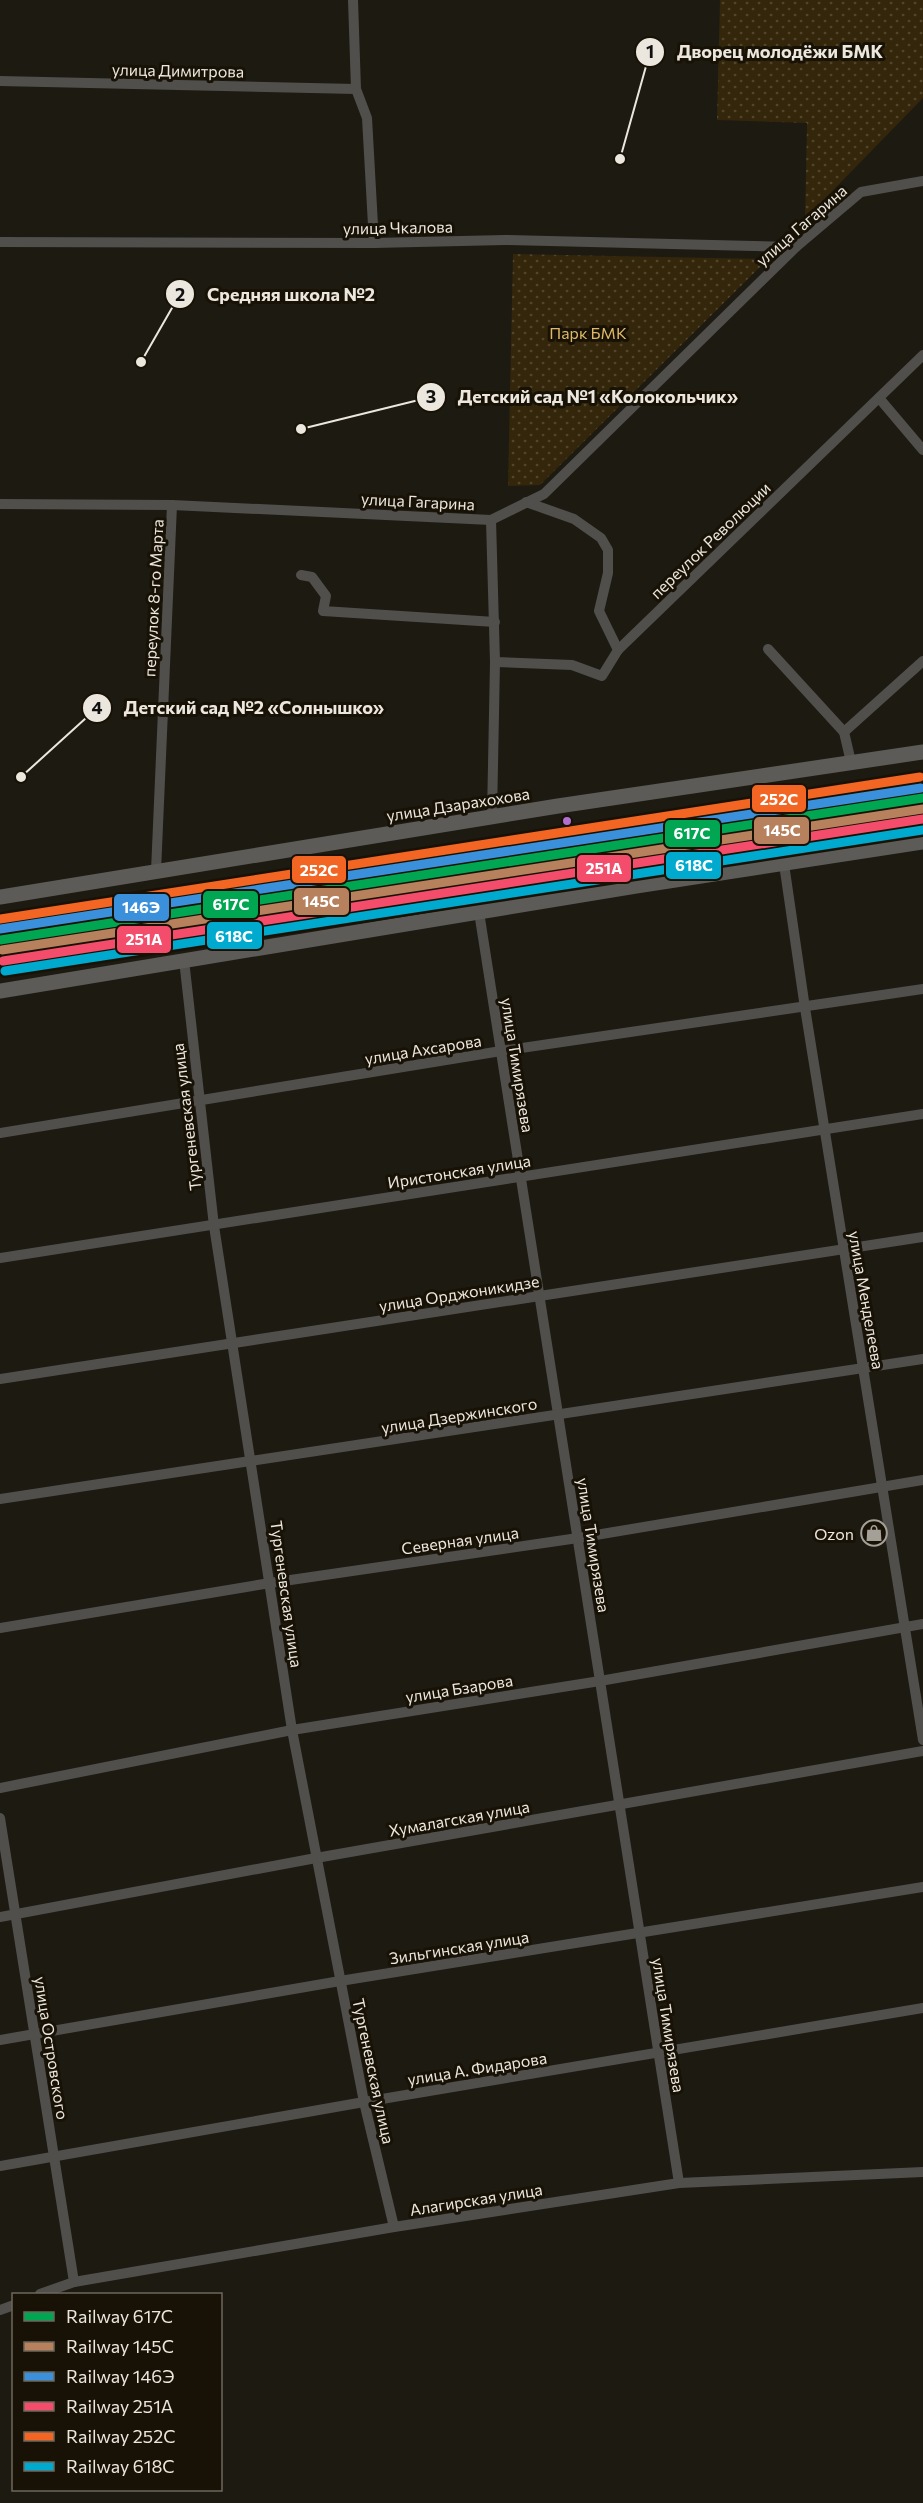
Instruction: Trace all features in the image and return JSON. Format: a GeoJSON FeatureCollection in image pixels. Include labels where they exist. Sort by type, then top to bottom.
{"type":"FeatureCollection","features":[{"type":"Feature","properties":{"kind":"street"},"geometry":{"type":"LineString","coordinates":[[353,0],[356,89],[367,118],[374,243]]}},
{"type":"Feature","properties":{"kind":"street","name":"улица Димитрова"},"geometry":{"type":"LineString","coordinates":[[0,81],[356,89]]}},
{"type":"Feature","properties":{"kind":"street","name":"улица Гагарина"},"geometry":{"type":"LineString","coordinates":[[0,504],[172,505],[491,520],[544,494],[796,247],[861,192],[923,181]]}},
{"type":"Feature","properties":{"kind":"street","name":"улица Чкалова"},"geometry":{"type":"LineString","coordinates":[[0,242],[374,243],[505,240],[796,247]]}},
{"type":"Feature","properties":{"kind":"street","name":"переулок Революции"},"geometry":{"type":"LineString","coordinates":[[495,662],[572,665],[602,676],[618,650],[923,355]]}},
{"type":"Feature","properties":{"kind":"street"},"geometry":{"type":"LineString","coordinates":[[879,398],[923,450]]}},
{"type":"Feature","properties":{"kind":"street"},"geometry":{"type":"LineString","coordinates":[[526,502],[574,519],[601,538],[608,550],[608,573],[599,611],[618,650]]}},
{"type":"Feature","properties":{"kind":"street","name":"переулок 8-го Марта"},"geometry":{"type":"LineString","coordinates":[[156,871],[172,505]]}},
{"type":"Feature","properties":{"kind":"street"},"geometry":{"type":"LineString","coordinates":[[491,520],[495,622],[492,816]]}},
{"type":"Feature","properties":{"kind":"street"},"geometry":{"type":"LineString","coordinates":[[301,575],[312,577],[326,596],[323,611],[495,622]]}},
{"type":"Feature","properties":{"kind":"street"},"geometry":{"type":"LineString","coordinates":[[768,649],[844,732],[851,762]]}},
{"type":"Feature","properties":{"kind":"street"},"geometry":{"type":"LineString","coordinates":[[844,732],[923,661]]}},
{"type":"Feature","properties":{"kind":"street","name":"улица Дзарахохова"},"geometry":{"type":"LineString","coordinates":[[0,897],[492,816],[923,752]]}},
{"type":"Feature","properties":{"kind":"street"},"geometry":{"type":"LineString","coordinates":[[0,991],[923,842]]}},
{"type":"Feature","properties":{"kind":"street","name":"улица Менделеева"},"geometry":{"type":"LineString","coordinates":[[784,864],[843,1250],[923,1740]]}},
{"type":"Feature","properties":{"kind":"street","name":"улица Тимирязева"},"geometry":{"type":"LineString","coordinates":[[479,912],[679,2183]]}},
{"type":"Feature","properties":{"kind":"street","name":"Тургеневская улица"},"geometry":{"type":"LineString","coordinates":[[184,960],[214,1226],[292,1730],[364,2102],[394,2226]]}},
{"type":"Feature","properties":{"kind":"street","name":"улица Ахсарова"},"geometry":{"type":"LineString","coordinates":[[0,1133],[501,1052],[923,989]]}},
{"type":"Feature","properties":{"kind":"street","name":"Иристонская улица"},"geometry":{"type":"LineString","coordinates":[[0,1258],[923,1114]]}},
{"type":"Feature","properties":{"kind":"street","name":"улица Орджоникидзе"},"geometry":{"type":"LineString","coordinates":[[0,1379],[923,1237]]}},
{"type":"Feature","properties":{"kind":"street","name":"улица Дзержинского"},"geometry":{"type":"LineString","coordinates":[[0,1499],[923,1359]]}},
{"type":"Feature","properties":{"kind":"street","name":"Северная улица"},"geometry":{"type":"LineString","coordinates":[[0,1628],[270,1583],[578,1538],[923,1480]]}},
{"type":"Feature","properties":{"kind":"street","name":"улица Бзарова"},"geometry":{"type":"LineString","coordinates":[[0,1788],[292,1730],[600,1681],[923,1624]]}},
{"type":"Feature","properties":{"kind":"street","name":"Хумалагская улица"},"geometry":{"type":"LineString","coordinates":[[0,1917],[316,1858],[923,1751]]}},
{"type":"Feature","properties":{"kind":"street","name":"улица Островского"},"geometry":{"type":"LineString","coordinates":[[0,1818],[74,2282]]}},
{"type":"Feature","properties":{"kind":"street","name":"Зильгинская улица"},"geometry":{"type":"LineString","coordinates":[[0,2040],[340,1981],[923,1887]]}},
{"type":"Feature","properties":{"kind":"street","name":"улица А. Фидарова"},"geometry":{"type":"LineString","coordinates":[[0,2166],[923,2008]]}},
{"type":"Feature","properties":{"kind":"street","name":"Алагирская улица"},"geometry":{"type":"LineString","coordinates":[[45,2293],[74,2282],[394,2226],[679,2183],[923,2172]]}},
{"type":"Feature","properties":{"kind":"green space"},"geometry":{"type":"Polygon","coordinates":[[[720,0],[923,0],[923,98],[805,219],[807,123],[717,120],[720,0]]]}},
{"type":"Feature","properties":{"kind":"green space","name":"Парк БМК"},"geometry":{"type":"Polygon","coordinates":[[[513,254],[768,259],[540,485],[508,486],[513,254]]]}},
{"type":"Feature","properties":{"kind":"railway"},"geometry":{"type":"LineString","coordinates":[[0,932],[923,791]]}},
{"type":"Feature","properties":{"kind":"railway"},"geometry":{"type":"LineString","coordinates":[[0,947],[923,805]]}},
{"type":"Feature","properties":{"kind":"rail line","name":"252С"},"geometry":{"type":"LineString","coordinates":[[0,919],[920,777]]}},
{"type":"Feature","properties":{"kind":"rail line","name":"146Э"},"geometry":{"type":"LineString","coordinates":[[0,929],[921,788]]}},
{"type":"Feature","properties":{"kind":"rail line","name":"617C"},"geometry":{"type":"LineString","coordinates":[[0,940],[923,798]]}},
{"type":"Feature","properties":{"kind":"rail line","name":"145С"},"geometry":{"type":"LineString","coordinates":[[2,950],[923,809]]}},
{"type":"Feature","properties":{"kind":"rail line","name":"251А"},"geometry":{"type":"LineString","coordinates":[[3,961],[923,819]]}},
{"type":"Feature","properties":{"kind":"rail line","name":"618С"},"geometry":{"type":"LineString","coordinates":[[5,971],[923,830]]}},
{"type":"Feature","properties":{"kind":"place","name":"Дворец молодёжи БМК"},"geometry":{"type":"Point","coordinates":[620,159]}},
{"type":"Feature","properties":{"kind":"place","name":"Средняя школа №2"},"geometry":{"type":"Point","coordinates":[141,362]}},
{"type":"Feature","properties":{"kind":"place","name":"Детский сад №1 «Колокольчик»"},"geometry":{"type":"Point","coordinates":[301,429]}},
{"type":"Feature","properties":{"kind":"place","name":"Детский сад №2 «Солнышко»"},"geometry":{"type":"Point","coordinates":[21,777]}},
{"type":"Feature","properties":{"kind":"place","name":"Ozon"},"geometry":{"type":"Point","coordinates":[874,1533]}}]}
